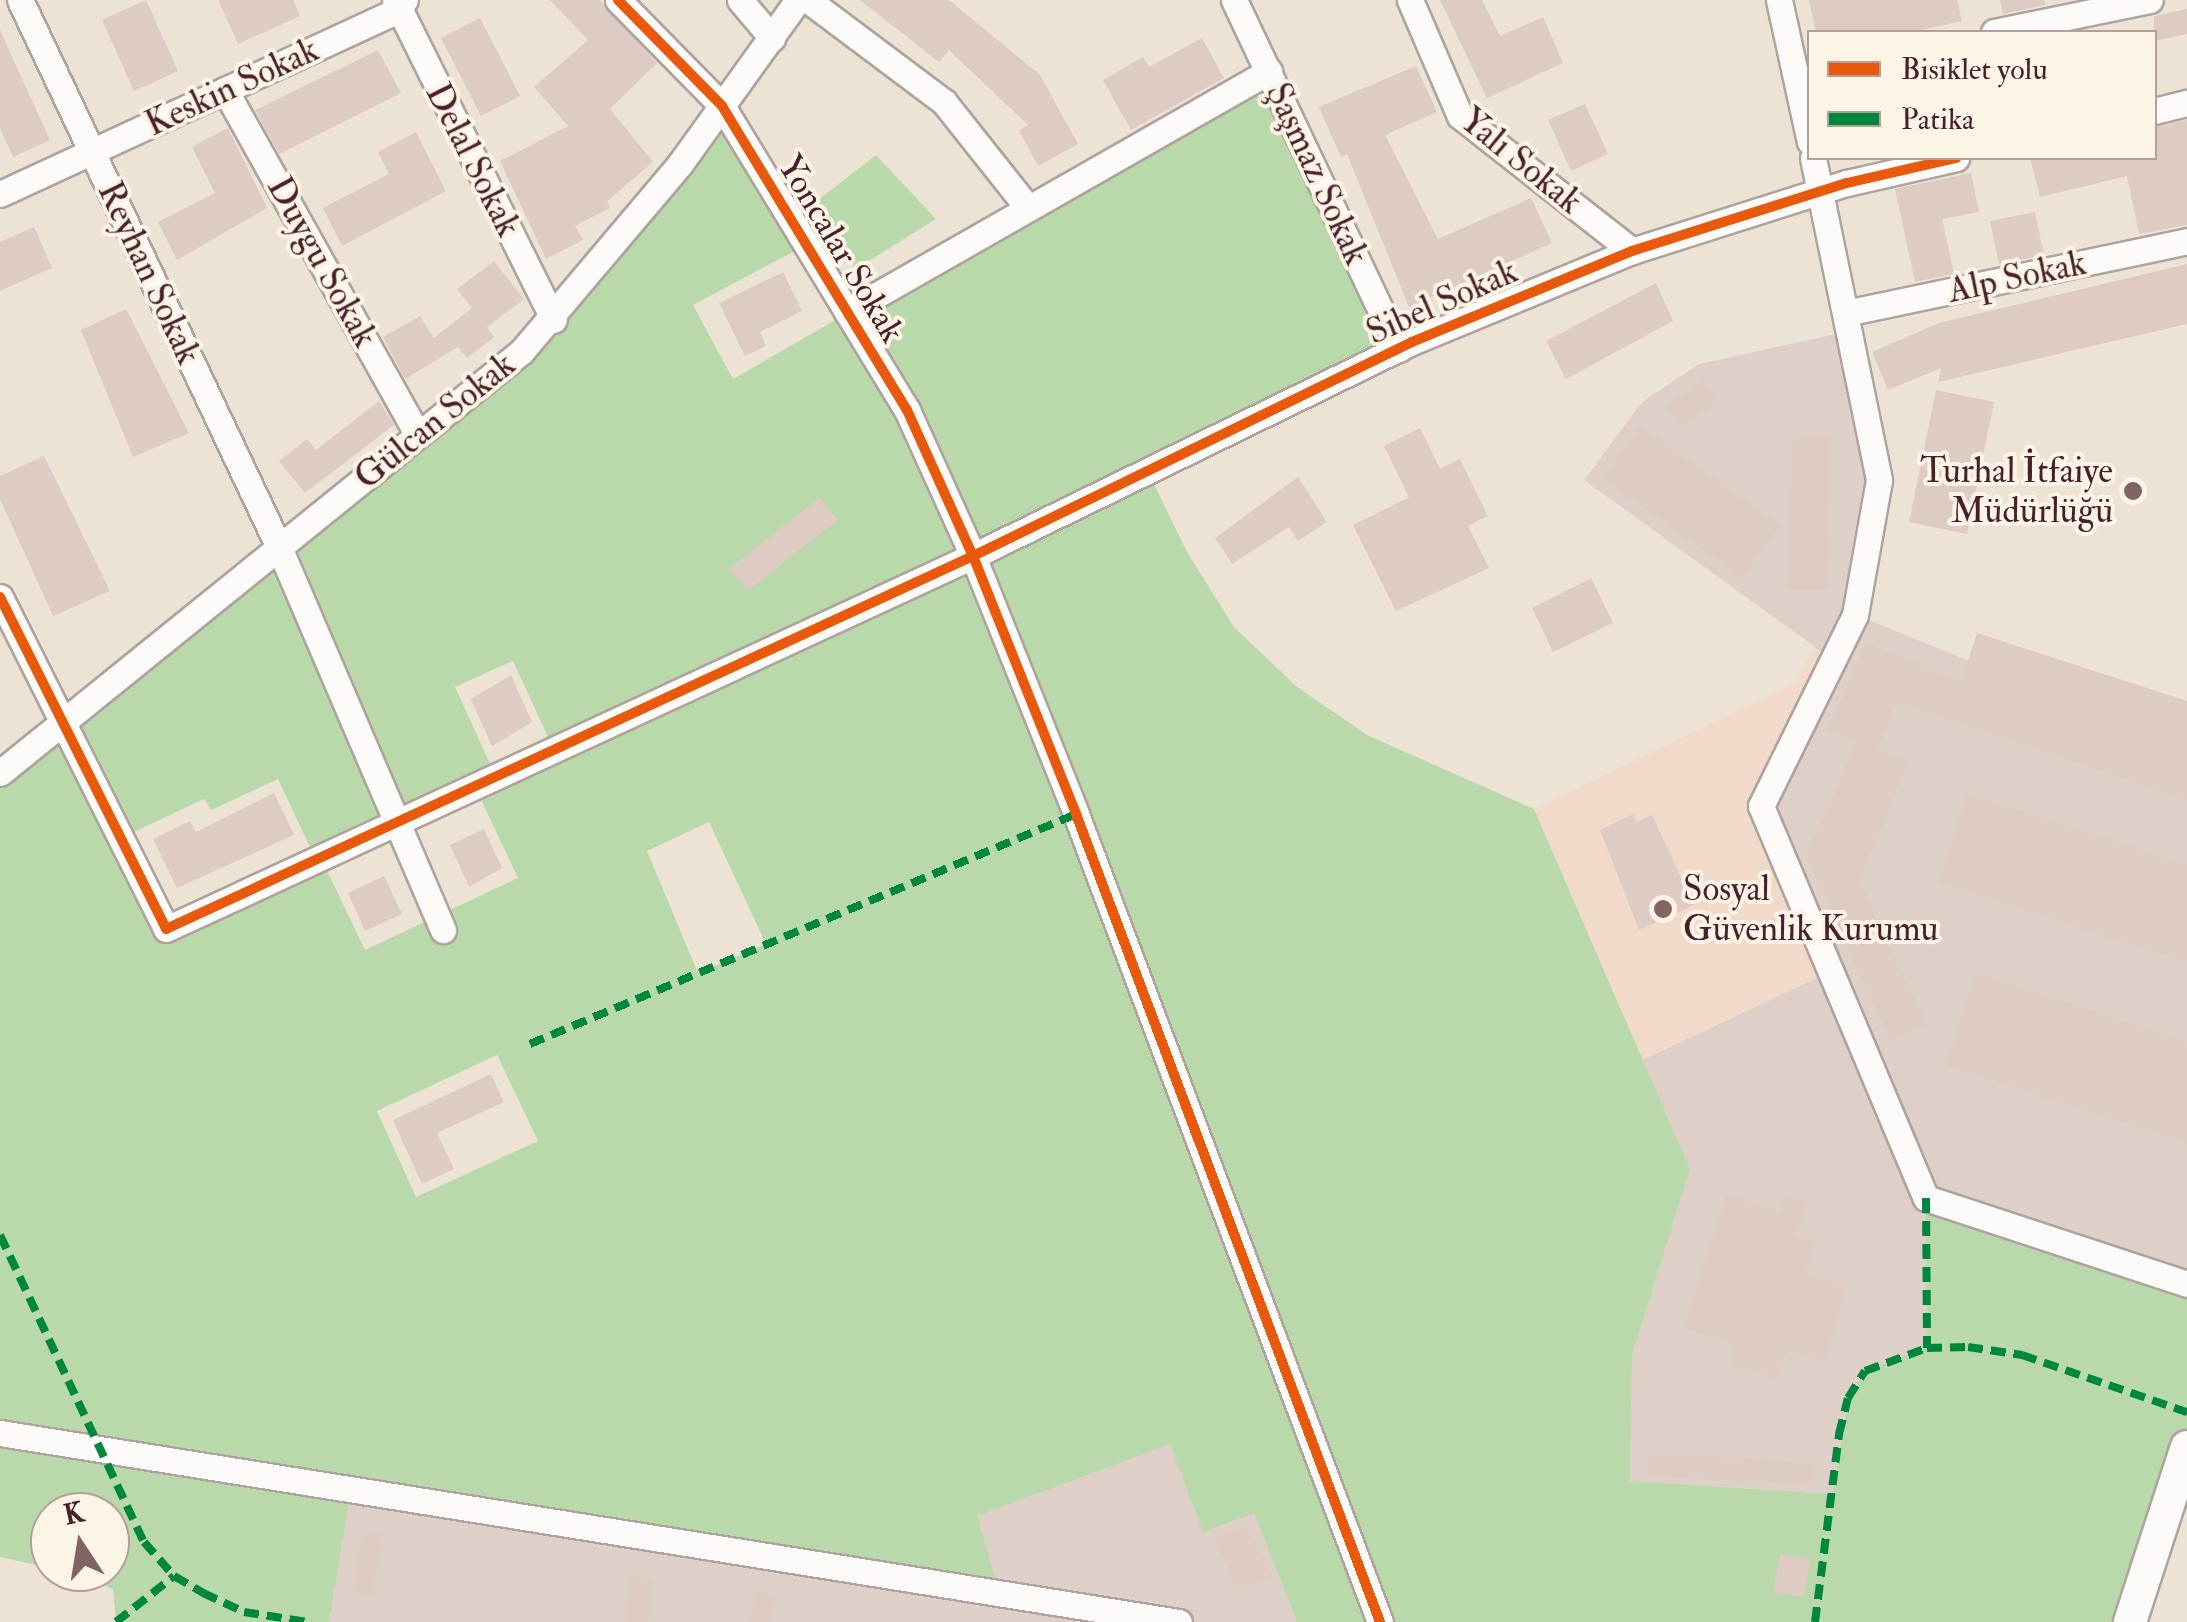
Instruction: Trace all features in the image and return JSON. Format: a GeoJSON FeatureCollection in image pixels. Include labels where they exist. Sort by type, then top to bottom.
{"type":"FeatureCollection","features":[{"type":"Feature","properties":{"kind":"street","name":"Reyhan Sokak"},"geometry":{"type":"LineString","coordinates":[[20,0],[278,545],[444,930]]}},
{"type":"Feature","properties":{"kind":"street","name":"Yoncalar Sokak"},"geometry":{"type":"LineString","coordinates":[[618,0],[722,106],[906,410],[973,556],[1380,1622]]}},
{"type":"Feature","properties":{"kind":"street"},"geometry":{"type":"LineString","coordinates":[[740,0],[772,38]]}},
{"type":"Feature","properties":{"kind":"street","name":"Gülcan Sokak"},"geometry":{"type":"LineString","coordinates":[[0,773],[554,320],[722,106],[798,0]]}},
{"type":"Feature","properties":{"kind":"street"},"geometry":{"type":"LineString","coordinates":[[808,0],[944,102],[1028,208]]}},
{"type":"Feature","properties":{"kind":"street","name":"Şaşmaz Sokak"},"geometry":{"type":"LineString","coordinates":[[1234,0],[1399,349]]}},
{"type":"Feature","properties":{"kind":"street","name":"Yalı Sokak"},"geometry":{"type":"LineString","coordinates":[[1410,0],[1460,116],[1632,251]]}},
{"type":"Feature","properties":{"kind":"street"},"geometry":{"type":"LineString","coordinates":[[1779,0],[1802,73],[1807,116]]}},
{"type":"Feature","properties":{"kind":"street"},"geometry":{"type":"LineString","coordinates":[[2004,30],[2150,0]]}},
{"type":"Feature","properties":{"kind":"street","name":"Keskin Sokak"},"geometry":{"type":"LineString","coordinates":[[0,194],[225,90],[398,4]]}},
{"type":"Feature","properties":{"kind":"street","name":"Delal Sokak"},"geometry":{"type":"LineString","coordinates":[[398,4],[554,320]]}},
{"type":"Feature","properties":{"kind":"street"},"geometry":{"type":"LineString","coordinates":[[847,312],[1268,71]]}},
{"type":"Feature","properties":{"kind":"street","name":"Duygu Sokak"},"geometry":{"type":"LineString","coordinates":[[225,90],[418,435]]}},
{"type":"Feature","properties":{"kind":"street"},"geometry":{"type":"LineString","coordinates":[[2157,110],[2187,103]]}},
{"type":"Feature","properties":{"kind":"street"},"geometry":{"type":"LineString","coordinates":[[1813,160],[1879,480],[1855,614],[1761,806],[1926,1198],[2187,1284]]}},
{"type":"Feature","properties":{"kind":"street","name":"Sibel Sokak"},"geometry":{"type":"LineString","coordinates":[[60,723],[166,930],[973,556],[1399,349],[1632,251],[1820,192],[1948,160]]}},
{"type":"Feature","properties":{"kind":"street","name":"Alp Sokak"},"geometry":{"type":"LineString","coordinates":[[1846,313],[2187,241]]}},
{"type":"Feature","properties":{"kind":"street"},"geometry":{"type":"LineString","coordinates":[[0,598],[60,723]]}},
{"type":"Feature","properties":{"kind":"street"},"geometry":{"type":"LineString","coordinates":[[0,1433],[1179,1622]]}},
{"type":"Feature","properties":{"kind":"street"},"geometry":{"type":"LineString","coordinates":[[2130,1622],[2187,1446]]}},
{"type":"Feature","properties":{"kind":"shaded area"},"geometry":{"type":"Polygon","coordinates":[[[1850,331],[1879,480],[1856,615],[2187,749],[2187,1412],[1848,1398],[1833,1494],[1630,1481],[1632,1356],[1690,1169],[1642,1060],[1830,972],[1761,806],[1833,660],[1584,480],[1642,402],[1699,364],[1850,331]]]}},
{"type":"Feature","properties":{"kind":"shaded area"},"geometry":{"type":"Polygon","coordinates":[[[1815,647],[1833,660],[1831,972],[1642,1060],[1534,809],[1795,683],[1815,647]]]}},
{"type":"Feature","properties":{"kind":"shaded area"},"geometry":{"type":"Polygon","coordinates":[[[1170,1443],[1203,1531],[1254,1512],[1297,1622],[329,1622],[351,1489],[1000,1592],[976,1516],[1170,1443]]]}},
{"type":"Feature","properties":{"kind":"green space"},"geometry":{"type":"Polygon","coordinates":[[[1269,71],[1399,349],[1148,472],[1187,552],[1234,627],[1296,686],[1367,735],[1534,809],[1690,1169],[1632,1356],[1630,1481],[1833,1494],[1848,1398],[1865,1371],[1927,1348],[1926,1198],[2187,1284],[2187,1447],[2130,1622],[1297,1622],[1254,1513],[1203,1532],[1170,1444],[977,1516],[1000,1593],[351,1490],[329,1622],[116,1622],[113,1592],[130,1592],[130,1492],[30,1492],[30,1564],[0,1557],[0,773],[522,351],[722,106],[806,245],[693,305],[733,379],[1269,71]],[[513,661],[455,687],[496,777],[554,750],[513,661]],[[278,779],[211,810],[204,799],[119,839],[166,929],[316,860],[278,779]],[[475,787],[321,858],[365,950],[518,878],[475,787]],[[709,822],[647,851],[698,973],[766,944],[709,822]],[[497,1055],[377,1111],[416,1197],[538,1141],[497,1055]]]}},
{"type":"Feature","properties":{"kind":"green space"},"geometry":{"type":"Polygon","coordinates":[[[876,155],[936,219],[856,269],[813,204],[876,155]]]}},
{"type":"Feature","properties":{"kind":"building"},"geometry":{"type":"Polygon","coordinates":[[[146,0],[178,71],[134,91],[102,20],[146,0]]]}},
{"type":"Feature","properties":{"kind":"building"},"geometry":{"type":"Polygon","coordinates":[[[218,0],[293,0],[300,16],[238,44],[218,0]]]}},
{"type":"Feature","properties":{"kind":"building"},"geometry":{"type":"Polygon","coordinates":[[[550,0],[600,0],[657,63],[610,109],[653,162],[607,201],[610,208],[575,226],[583,240],[546,259],[500,161],[568,126],[534,87],[588,40],[550,0]]]}},
{"type":"Feature","properties":{"kind":"building"},"geometry":{"type":"Polygon","coordinates":[[[860,0],[949,0],[1040,75],[1078,144],[1038,166],[1019,130],[1028,125],[949,50],[939,62],[860,0]]]}},
{"type":"Feature","properties":{"kind":"building"},"geometry":{"type":"Polygon","coordinates":[[[1440,0],[1482,0],[1500,36],[1543,17],[1563,63],[1487,98],[1440,0]]]}},
{"type":"Feature","properties":{"kind":"building"},"geometry":{"type":"Polygon","coordinates":[[[1809,0],[1957,0],[1962,21],[1921,30],[1816,30],[1809,0]]]}},
{"type":"Feature","properties":{"kind":"building"},"geometry":{"type":"Polygon","coordinates":[[[2000,0],[2044,0],[2045,5],[2003,14],[2000,0]]]}},
{"type":"Feature","properties":{"kind":"building"},"geometry":{"type":"Polygon","coordinates":[[[2187,9],[2187,34],[2157,40],[2154,16],[2187,9]]]}},
{"type":"Feature","properties":{"kind":"building"},"geometry":{"type":"Polygon","coordinates":[[[480,18],[520,96],[481,116],[441,38],[480,18]]]}},
{"type":"Feature","properties":{"kind":"building"},"geometry":{"type":"Polygon","coordinates":[[[0,30],[50,140],[13,157],[0,128],[0,30]]]}},
{"type":"Feature","properties":{"kind":"building"},"geometry":{"type":"Polygon","coordinates":[[[1202,38],[1224,78],[1131,130],[1103,80],[1143,57],[1149,67],[1202,38]]]}},
{"type":"Feature","properties":{"kind":"building"},"geometry":{"type":"Polygon","coordinates":[[[378,50],[401,93],[279,154],[255,110],[378,50]]]}},
{"type":"Feature","properties":{"kind":"building"},"geometry":{"type":"Polygon","coordinates":[[[1416,66],[1437,112],[1385,135],[1438,239],[1531,198],[1552,243],[1409,307],[1347,154],[1341,157],[1319,107],[1416,66]]]}},
{"type":"Feature","properties":{"kind":"building"},"geometry":{"type":"Polygon","coordinates":[[[1585,104],[1608,154],[1571,171],[1548,120],[1585,104]]]}},
{"type":"Feature","properties":{"kind":"building"},"geometry":{"type":"Polygon","coordinates":[[[2187,120],[2187,225],[2139,234],[2127,176],[2040,197],[2031,160],[2157,160],[2157,127],[2187,120]]]}},
{"type":"Feature","properties":{"kind":"building"},"geometry":{"type":"Polygon","coordinates":[[[228,128],[267,208],[177,260],[158,222],[215,193],[192,147],[228,128]]]}},
{"type":"Feature","properties":{"kind":"building"},"geometry":{"type":"Polygon","coordinates":[[[416,132],[446,191],[342,246],[323,208],[389,174],[378,152],[416,132]]]}},
{"type":"Feature","properties":{"kind":"building"},"geometry":{"type":"Polygon","coordinates":[[[1971,173],[1979,212],[1942,219],[1954,274],[1915,282],[1895,189],[1971,173]]]}},
{"type":"Feature","properties":{"kind":"building"},"geometry":{"type":"Polygon","coordinates":[[[2035,212],[2044,255],[1999,264],[1990,221],[2035,212]]]}},
{"type":"Feature","properties":{"kind":"building"},"geometry":{"type":"Polygon","coordinates":[[[34,227],[52,268],[0,291],[0,242],[34,227]]]}},
{"type":"Feature","properties":{"kind":"building"},"geometry":{"type":"Polygon","coordinates":[[[494,261],[524,299],[487,327],[494,337],[467,358],[458,347],[405,379],[383,337],[420,316],[434,338],[472,308],[457,289],[494,261]]]}},
{"type":"Feature","properties":{"kind":"building"},"geometry":{"type":"Polygon","coordinates":[[[2187,264],[2187,324],[1938,382],[1941,368],[1888,390],[1872,352],[1939,323],[2187,264]]]}},
{"type":"Feature","properties":{"kind":"building"},"geometry":{"type":"Polygon","coordinates":[[[783,272],[802,311],[760,332],[766,346],[745,356],[719,303],[783,272]]]}},
{"type":"Feature","properties":{"kind":"building"},"geometry":{"type":"Polygon","coordinates":[[[1656,283],[1673,321],[1566,379],[1546,341],[1656,283]]]}},
{"type":"Feature","properties":{"kind":"building"},"geometry":{"type":"Polygon","coordinates":[[[126,309],[189,433],[133,457],[81,330],[126,309]]]}},
{"type":"Feature","properties":{"kind":"building"},"geometry":{"type":"Polygon","coordinates":[[[1703,379],[1719,401],[1682,427],[1667,406],[1703,379]]]}},
{"type":"Feature","properties":{"kind":"building"},"geometry":{"type":"Polygon","coordinates":[[[1936,390],[1994,402],[1967,534],[1909,522],[1936,390]]]}},
{"type":"Feature","properties":{"kind":"building"},"geometry":{"type":"Polygon","coordinates":[[[379,401],[394,425],[305,493],[279,461],[307,439],[316,450],[379,401]]]}},
{"type":"Feature","properties":{"kind":"building"},"geometry":{"type":"Polygon","coordinates":[[[1641,426],[1780,525],[1742,578],[1603,478],[1641,426]]]}},
{"type":"Feature","properties":{"kind":"building"},"geometry":{"type":"Polygon","coordinates":[[[1420,428],[1440,469],[1460,459],[1488,516],[1468,526],[1489,568],[1396,611],[1353,525],[1409,497],[1384,446],[1420,428]]]}},
{"type":"Feature","properties":{"kind":"building"},"geometry":{"type":"Polygon","coordinates":[[[1793,435],[1831,436],[1827,589],[1789,589],[1793,435]]]}},
{"type":"Feature","properties":{"kind":"building"},"geometry":{"type":"Polygon","coordinates":[[[44,456],[110,591],[53,616],[0,499],[0,476],[44,456]]]}},
{"type":"Feature","properties":{"kind":"building"},"geometry":{"type":"Polygon","coordinates":[[[1298,477],[1327,522],[1298,541],[1289,527],[1232,564],[1215,538],[1298,477]]]}},
{"type":"Feature","properties":{"kind":"building"},"geometry":{"type":"Polygon","coordinates":[[[820,497],[838,520],[747,591],[729,569],[820,497]]]}},
{"type":"Feature","properties":{"kind":"building"},"geometry":{"type":"Polygon","coordinates":[[[1591,578],[1613,623],[1553,652],[1532,608],[1591,578]]]}},
{"type":"Feature","properties":{"kind":"building"},"geometry":{"type":"Polygon","coordinates":[[[1977,633],[2187,701],[2187,800],[1897,702],[1877,749],[1908,763],[1859,880],[1926,1024],[1890,1040],[1806,857],[1857,741],[1829,730],[1865,642],[1961,682],[1977,633]]]}},
{"type":"Feature","properties":{"kind":"building"},"geometry":{"type":"Polygon","coordinates":[[[511,675],[532,722],[492,746],[471,699],[511,675]]]}},
{"type":"Feature","properties":{"kind":"building"},"geometry":{"type":"Polygon","coordinates":[[[274,793],[294,835],[177,888],[153,839],[190,821],[196,832],[274,793]]]}},
{"type":"Feature","properties":{"kind":"building"},"geometry":{"type":"Polygon","coordinates":[[[1968,794],[2187,865],[2187,962],[1939,882],[1968,794]]]}},
{"type":"Feature","properties":{"kind":"building"},"geometry":{"type":"Polygon","coordinates":[[[1633,814],[1637,822],[1652,815],[1694,905],[1639,930],[1600,830],[1633,814]]]}},
{"type":"Feature","properties":{"kind":"building"},"geometry":{"type":"Polygon","coordinates":[[[484,829],[502,868],[469,887],[450,845],[484,829]]]}},
{"type":"Feature","properties":{"kind":"building"},"geometry":{"type":"Polygon","coordinates":[[[384,876],[402,914],[365,931],[348,893],[384,876]]]}},
{"type":"Feature","properties":{"kind":"building"},"geometry":{"type":"Polygon","coordinates":[[[1976,973],[2187,1042],[2187,1143],[1946,1065],[1976,973]]]}},
{"type":"Feature","properties":{"kind":"building"},"geometry":{"type":"Polygon","coordinates":[[[491,1074],[504,1102],[437,1133],[454,1169],[422,1184],[393,1120],[491,1074]]]}},
{"type":"Feature","properties":{"kind":"building"},"geometry":{"type":"Polygon","coordinates":[[[1727,1195],[1780,1212],[1786,1195],[1807,1202],[1796,1235],[1815,1241],[1805,1273],[1847,1286],[1824,1361],[1788,1350],[1775,1378],[1729,1363],[1735,1344],[1684,1328],[1727,1195]]]}},
{"type":"Feature","properties":{"kind":"building"},"geometry":{"type":"Polygon","coordinates":[[[1649,1453],[1814,1463],[1813,1485],[1647,1475],[1649,1453]]]}},
{"type":"Feature","properties":{"kind":"building"},"geometry":{"type":"Polygon","coordinates":[[[1247,1525],[1273,1578],[1237,1592],[1215,1538],[1247,1525]]]}},
{"type":"Feature","properties":{"kind":"building"},"geometry":{"type":"Polygon","coordinates":[[[363,1531],[382,1534],[373,1594],[353,1591],[363,1531]]]}},
{"type":"Feature","properties":{"kind":"building"},"geometry":{"type":"Polygon","coordinates":[[[1780,1554],[1810,1559],[1804,1597],[1773,1592],[1780,1554]]]}},
{"type":"Feature","properties":{"kind":"building"},"geometry":{"type":"Polygon","coordinates":[[[632,1576],[654,1580],[647,1622],[625,1622],[632,1576]]]}},
{"type":"Feature","properties":{"kind":"building"},"geometry":{"type":"Polygon","coordinates":[[[755,1591],[774,1594],[769,1622],[750,1622],[755,1591]]]}},
{"type":"Feature","properties":{"kind":"marked path"},"geometry":{"type":"LineString","coordinates":[[530,1044],[1076,814]]}},
{"type":"Feature","properties":{"kind":"marked path"},"geometry":{"type":"LineString","coordinates":[[1926,1198],[1927,1348]]}},
{"type":"Feature","properties":{"kind":"marked path"},"geometry":{"type":"LineString","coordinates":[[0,1235],[144,1542],[174,1576],[203,1593],[244,1612],[307,1622]]}},
{"type":"Feature","properties":{"kind":"marked path"},"geometry":{"type":"LineString","coordinates":[[1815,1622],[1839,1434],[1848,1398],[1865,1371],[1927,1348],[1968,1347],[2022,1355],[2187,1412]]}},
{"type":"Feature","properties":{"kind":"marked path"},"geometry":{"type":"LineString","coordinates":[[116,1622],[174,1576]]}},
{"type":"Feature","properties":{"kind":"cycle path"},"geometry":{"type":"LineString","coordinates":[[618,0],[722,106],[907,410],[973,556],[1076,814],[1380,1622]]}},
{"type":"Feature","properties":{"kind":"cycle path"},"geometry":{"type":"LineString","coordinates":[[0,597],[166,929],[973,556],[1412,342],[1632,251],[1847,183],[1947,160]]}},
{"type":"Feature","properties":{"kind":"place","name":"Turhal İtfaiye Müdürlüğü"},"geometry":{"type":"Point","coordinates":[2133,491]}},
{"type":"Feature","properties":{"kind":"place","name":"Sosyal Güvenlik Kurumu"},"geometry":{"type":"Point","coordinates":[1663,909]}}]}
